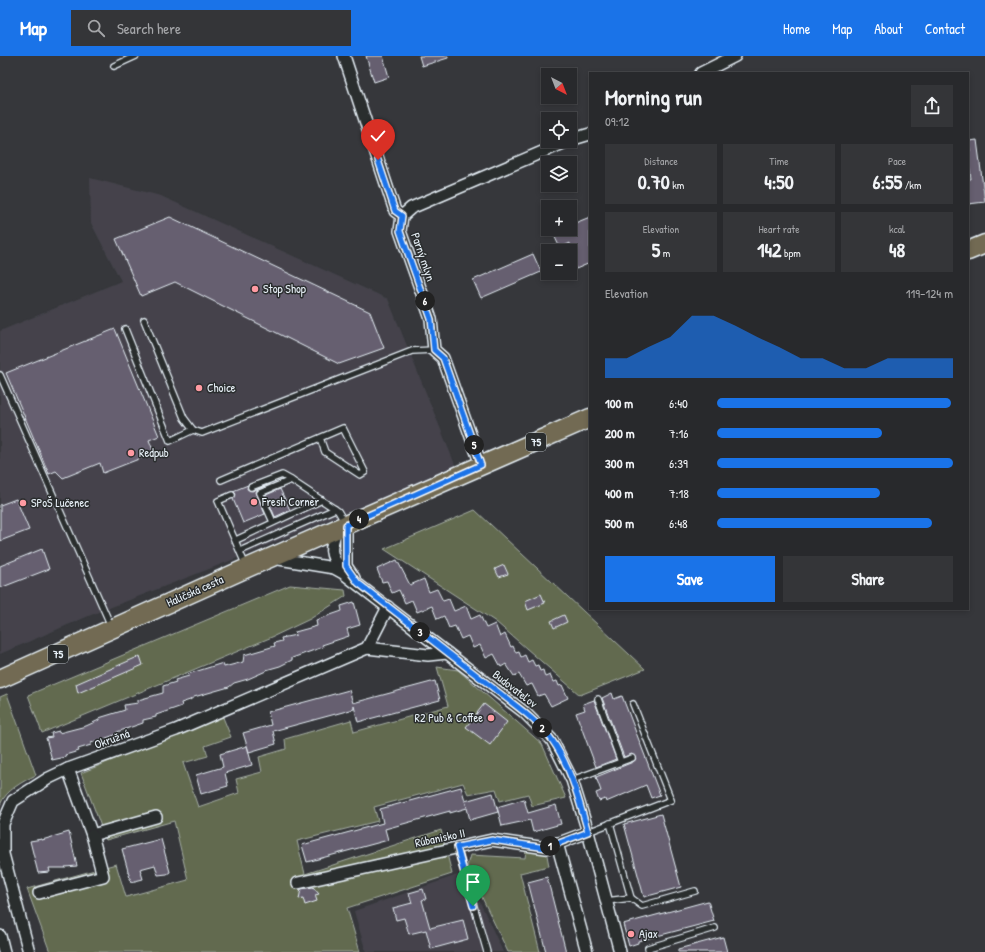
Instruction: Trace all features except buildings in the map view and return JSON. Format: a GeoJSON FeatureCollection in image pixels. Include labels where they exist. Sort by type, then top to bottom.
{"type":"FeatureCollection","features":[{"type":"Feature","properties":{"kind":"main road"},"geometry":{"type":"LineString","coordinates":[[969,251],[985,244]]}},
{"type":"Feature","properties":{"kind":"main road","name":"75"},"geometry":{"type":"LineString","coordinates":[[481,465],[589,418]]}},
{"type":"Feature","properties":{"kind":"main road","name":"Haličská cesta"},"geometry":{"type":"LineString","coordinates":[[1,676],[112,630],[247,568],[273,558],[481,465]]}},
{"type":"Feature","properties":{"kind":"street"},"geometry":{"type":"LineString","coordinates":[[344,56],[395,211],[402,216],[406,211],[417,205],[552,148]]}},
{"type":"Feature","properties":{"kind":"street"},"geometry":{"type":"LineString","coordinates":[[702,72],[720,59],[735,56]]}},
{"type":"Feature","properties":{"kind":"street"},"geometry":{"type":"LineString","coordinates":[[577,138],[589,134]]}},
{"type":"Feature","properties":{"kind":"street","name":"Parný mlyn"},"geometry":{"type":"LineString","coordinates":[[402,216],[400,231],[431,319],[434,350]]}},
{"type":"Feature","properties":{"kind":"street"},"geometry":{"type":"LineString","coordinates":[[434,350],[443,358],[481,465]]}},
{"type":"Feature","properties":{"kind":"street","name":"Budovateľov"},"geometry":{"type":"LineString","coordinates":[[342,527],[330,549],[333,560],[343,572]]}},
{"type":"Feature","properties":{"kind":"street","name":"Budovateľov"},"geometry":{"type":"LineString","coordinates":[[342,527],[346,566],[358,583]]}},
{"type":"Feature","properties":{"kind":"street","name":"Budovateľov"},"geometry":{"type":"LineString","coordinates":[[273,558],[334,568],[343,572],[524,712],[542,728],[559,752],[572,780],[588,832],[620,952]]}},
{"type":"Feature","properties":{"kind":"street"},"geometry":{"type":"LineString","coordinates":[[367,648],[388,607]]}},
{"type":"Feature","properties":{"kind":"street","name":"Okružná"},"geometry":{"type":"LineString","coordinates":[[29,952],[3,854],[3,824],[13,801],[49,778],[68,769],[176,730],[367,648],[428,655],[448,653]]}},
{"type":"Feature","properties":{"kind":"street"},"geometry":{"type":"LineString","coordinates":[[39,893],[103,876],[92,835],[68,769]]}},
{"type":"Feature","properties":{"kind":"street"},"geometry":{"type":"LineString","coordinates":[[92,835],[156,817]]}},
{"type":"Feature","properties":{"kind":"street","name":"Rúbanisko II"},"geometry":{"type":"LineString","coordinates":[[298,883],[492,840],[546,848],[588,832]]}},
{"type":"Feature","properties":{"kind":"street"},"geometry":{"type":"LineString","coordinates":[[557,843],[586,952]]}},
{"type":"Feature","properties":{"kind":"street"},"geometry":{"type":"LineString","coordinates":[[0,936],[4,952]]}},
{"type":"Feature","properties":{"kind":"lane"},"geometry":{"type":"LineString","coordinates":[[114,66],[136,56]]}},
{"type":"Feature","properties":{"kind":"lane"},"geometry":{"type":"LineString","coordinates":[[144,320],[184,418],[193,430],[202,433],[412,351],[434,350]]}},
{"type":"Feature","properties":{"kind":"lane"},"geometry":{"type":"LineString","coordinates":[[125,329],[170,441],[193,430]]}},
{"type":"Feature","properties":{"kind":"lane"},"geometry":{"type":"LineString","coordinates":[[0,375],[112,630]]}},
{"type":"Feature","properties":{"kind":"lane"},"geometry":{"type":"LineString","coordinates":[[221,480],[343,428],[365,472],[360,475],[325,452],[320,438]]}},
{"type":"Feature","properties":{"kind":"lane"},"geometry":{"type":"LineString","coordinates":[[251,487],[282,475],[335,509],[342,527]]}},
{"type":"Feature","properties":{"kind":"lane"},"geometry":{"type":"LineString","coordinates":[[273,522],[260,493],[291,480]]}},
{"type":"Feature","properties":{"kind":"lane"},"geometry":{"type":"LineString","coordinates":[[232,495],[218,501],[247,568]]}},
{"type":"Feature","properties":{"kind":"lane"},"geometry":{"type":"LineString","coordinates":[[236,540],[322,500]]}},
{"type":"Feature","properties":{"kind":"lane"},"geometry":{"type":"LineString","coordinates":[[240,551],[335,509]]}},
{"type":"Feature","properties":{"kind":"lane"},"geometry":{"type":"LineString","coordinates":[[598,699],[621,762]]}},
{"type":"Feature","properties":{"kind":"lane"},"geometry":{"type":"LineString","coordinates":[[588,832],[671,800],[633,704]]}},
{"type":"Feature","properties":{"kind":"lane"},"geometry":{"type":"LineString","coordinates":[[572,780],[632,758]]}},
{"type":"Feature","properties":{"kind":"lane"},"geometry":{"type":"LineString","coordinates":[[610,823],[631,898],[642,906],[695,891]]}},
{"type":"Feature","properties":{"kind":"lane"},"geometry":{"type":"LineString","coordinates":[[457,847],[487,952]]}},
{"type":"Feature","properties":{"kind":"lane"},"geometry":{"type":"LineString","coordinates":[[606,901],[631,898]]}},
{"type":"Feature","properties":{"kind":"lane"},"geometry":{"type":"LineString","coordinates":[[649,952],[648,948],[715,928]]}},
{"type":"Feature","properties":{"kind":"shaded area"},"geometry":{"type":"Polygon","coordinates":[[[90,178],[161,196],[388,299],[456,467],[245,555],[91,615],[0,654],[0,331],[121,281],[91,223],[90,178]]]}},
{"type":"Feature","properties":{"kind":"shaded area"},"geometry":{"type":"Polygon","coordinates":[[[466,872],[503,952],[366,952],[354,911],[466,872]]]}},
{"type":"Feature","properties":{"kind":"green space"},"geometry":{"type":"Polygon","coordinates":[[[475,510],[645,669],[580,695],[496,622],[384,549],[475,510]]]}},
{"type":"Feature","properties":{"kind":"green space"},"geometry":{"type":"Polygon","coordinates":[[[290,585],[345,590],[346,596],[310,619],[272,637],[42,733],[28,695],[290,585]]]}},
{"type":"Feature","properties":{"kind":"green space"},"geometry":{"type":"Polygon","coordinates":[[[437,667],[458,670],[542,744],[566,798],[532,806],[528,794],[500,801],[496,789],[468,794],[463,783],[374,807],[378,821],[297,841],[305,874],[441,830],[452,874],[347,908],[360,952],[50,952],[27,889],[116,864],[126,897],[188,880],[174,821],[106,840],[81,773],[222,715],[231,737],[205,746],[208,756],[183,763],[198,807],[239,793],[236,779],[262,772],[259,757],[286,749],[285,739],[351,720],[354,732],[448,706],[437,667]]]}},
{"type":"Feature","properties":{"kind":"green space"},"geometry":{"type":"Polygon","coordinates":[[[7,694],[36,775],[10,791],[0,805],[0,697],[7,694]]]}},
{"type":"Feature","properties":{"kind":"green space"},"geometry":{"type":"Polygon","coordinates":[[[526,850],[546,850],[549,866],[520,873],[540,952],[508,952],[467,866],[470,855],[525,858],[526,850]]]}},
{"type":"Feature","properties":{"kind":"place","name":"Stop Shop"},"geometry":{"type":"Point","coordinates":[255,289]}},
{"type":"Feature","properties":{"kind":"place","name":"Choice"},"geometry":{"type":"Point","coordinates":[199,388]}},
{"type":"Feature","properties":{"kind":"place","name":"Redpub"},"geometry":{"type":"Point","coordinates":[131,453]}},
{"type":"Feature","properties":{"kind":"place","name":"Fresh Corner"},"geometry":{"type":"Point","coordinates":[254,502]}},
{"type":"Feature","properties":{"kind":"place","name":"SPoŠ Lučenec"},"geometry":{"type":"Point","coordinates":[23,503]}},
{"type":"Feature","properties":{"kind":"place","name":"R2 Pub & Coffee"},"geometry":{"type":"Point","coordinates":[491,718]}},
{"type":"Feature","properties":{"kind":"place","name":"Ajax"},"geometry":{"type":"Point","coordinates":[631,934]}},
{"type":"Feature","properties":{"kind":"route"},"geometry":{"type":"LineString","coordinates":[[378,160],[395,211],[402,216],[399,225],[400,231],[431,319],[434,350],[443,358],[481,465],[346,525],[346,566],[358,583],[524,712],[542,728],[552,740],[559,752],[572,780],[588,832],[546,848],[492,840],[457,847],[473,906]]}}]}
